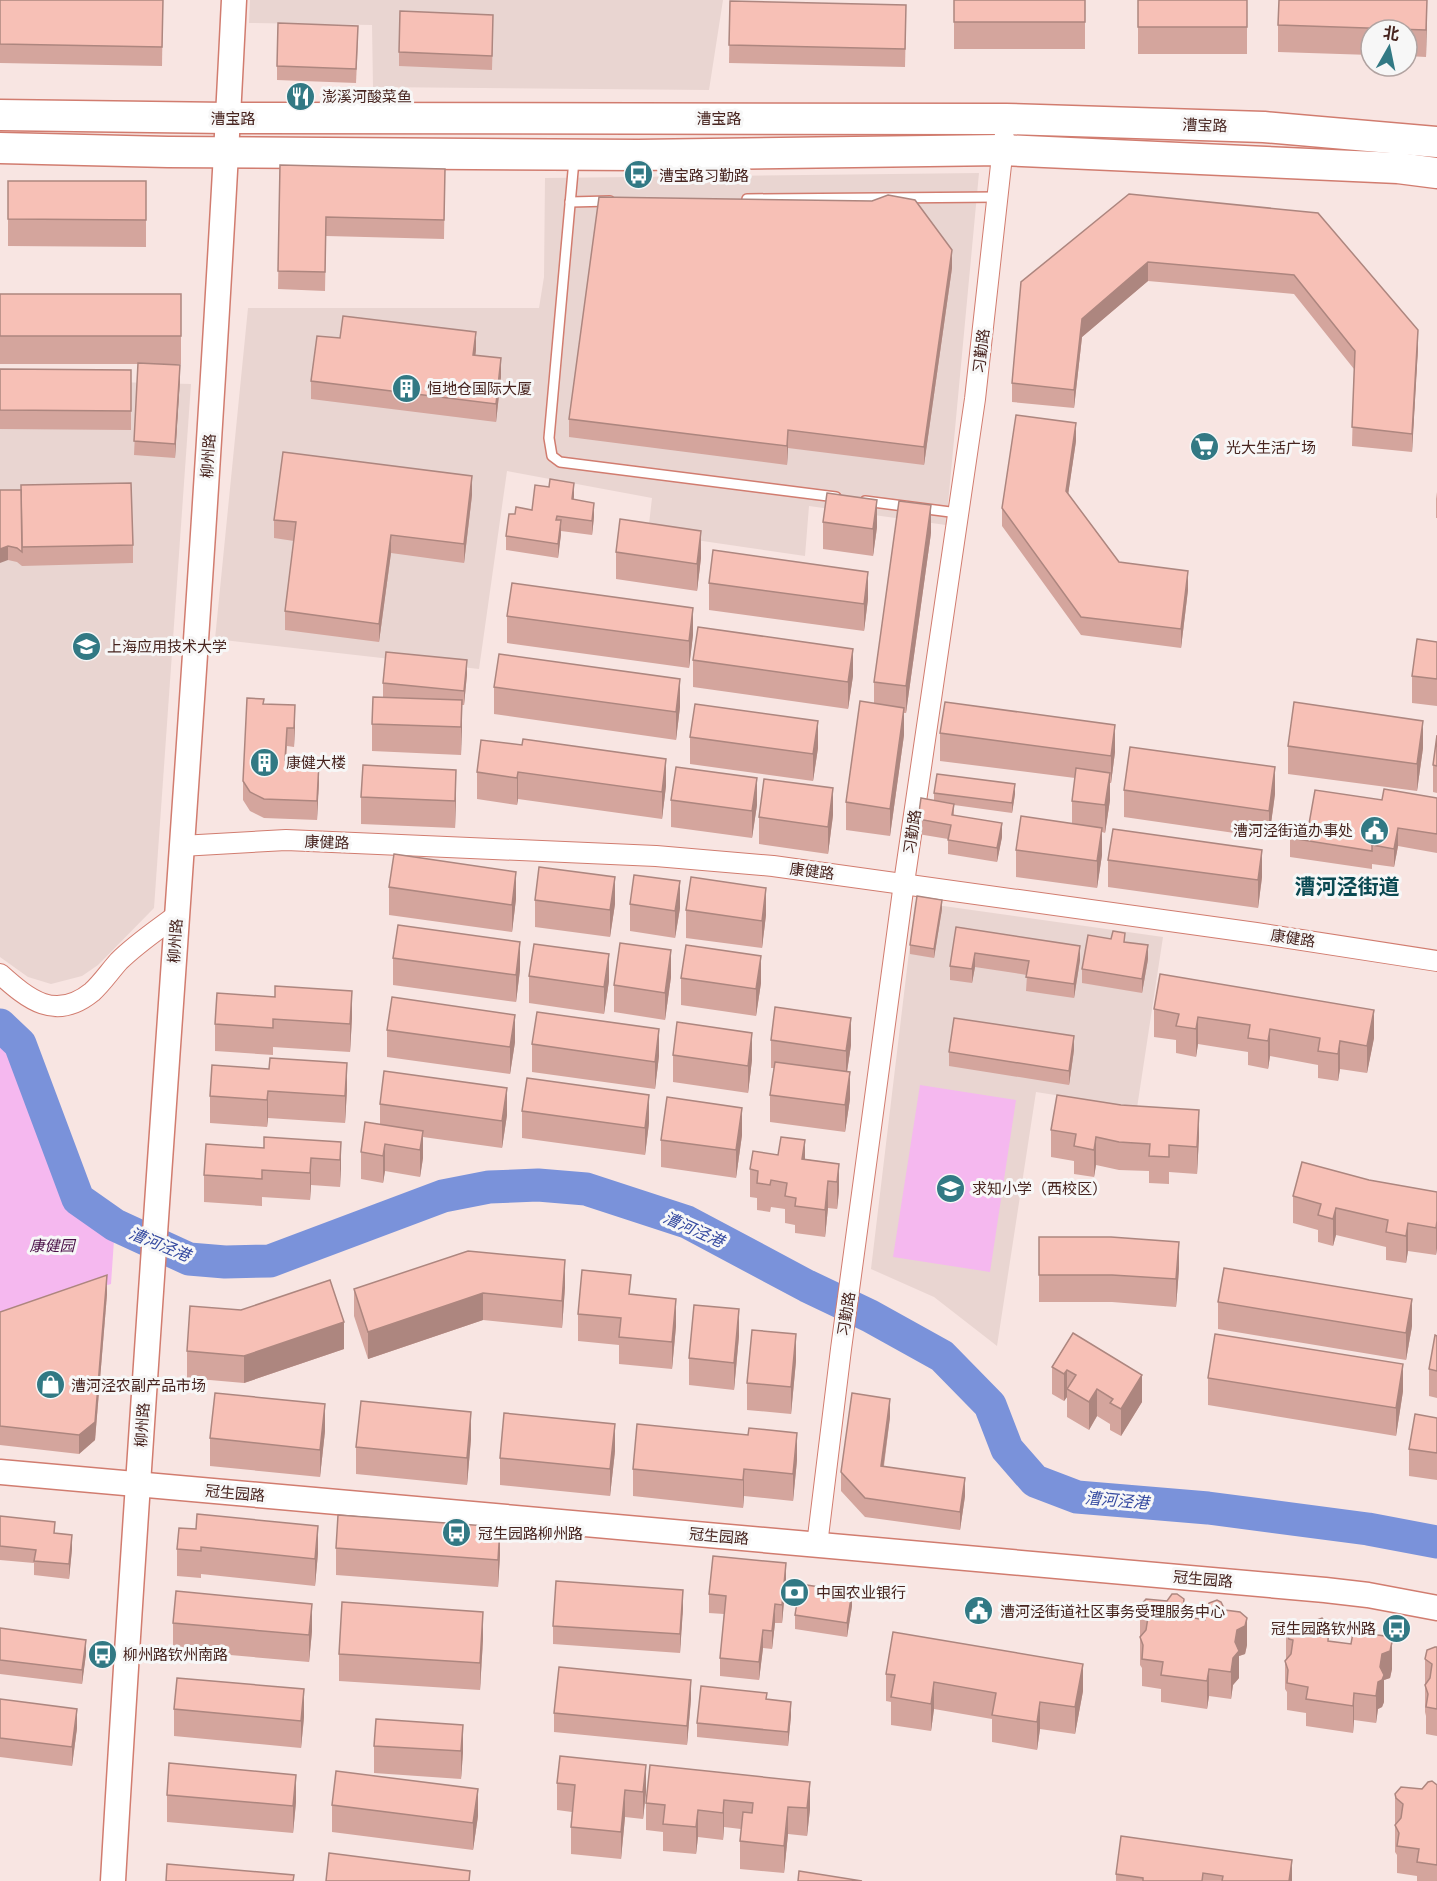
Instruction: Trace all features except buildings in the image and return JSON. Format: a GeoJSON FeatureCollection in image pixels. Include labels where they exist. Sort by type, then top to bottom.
{"type":"FeatureCollection","features":[{"type":"Feature","properties":{"kind":"main road","name":"漕宝路"},"geometry":{"type":"LineString","coordinates":[[0,115],[227,118],[1006,119],[1264,127],[1437,142]]}},
{"type":"Feature","properties":{"kind":"main road"},"geometry":{"type":"LineString","coordinates":[[0,148],[575,154],[1002,150],[1387,167],[1437,172]]}},
{"type":"Feature","properties":{"kind":"street","name":"柳州路"},"geometry":{"type":"LineString","coordinates":[[113,1881],[177,915],[234,0]]}},
{"type":"Feature","properties":{"kind":"street","name":"习勤路"},"geometry":{"type":"LineString","coordinates":[[817,1545],[904,884],[959,513],[987,303],[1006,119]]}},
{"type":"Feature","properties":{"kind":"street","name":"康健路"},"geometry":{"type":"LineString","coordinates":[[181,846],[286,840],[656,856],[773,866],[1256,933],[1437,961]]}},
{"type":"Feature","properties":{"kind":"street"},"geometry":{"type":"LineString","coordinates":[[0,974],[25,996],[38,1003],[52,1006],[66,1005],[82,999],[93,991],[130,951],[177,915]]}},
{"type":"Feature","properties":{"kind":"street","name":"冠生园路"},"geometry":{"type":"LineString","coordinates":[[0,1472],[1325,1590],[1368,1595],[1437,1608]]}},
{"type":"Feature","properties":{"kind":"lane"},"geometry":{"type":"LineString","coordinates":[[575,154],[549,438],[552,456],[560,462],[842,498]]}},
{"type":"Feature","properties":{"kind":"lane"},"geometry":{"type":"LineString","coordinates":[[736,200],[998,196]]}},
{"type":"Feature","properties":{"kind":"lane"},"geometry":{"type":"LineString","coordinates":[[570,202],[618,201]]}},
{"type":"Feature","properties":{"kind":"lane"},"geometry":{"type":"LineString","coordinates":[[854,499],[959,513]]}},
{"type":"Feature","properties":{"kind":"shaded area"},"geometry":{"type":"Polygon","coordinates":[[[250,0],[723,0],[709,90],[373,87],[372,25],[249,23],[250,0]]]}},
{"type":"Feature","properties":{"kind":"shaded area"},"geometry":{"type":"Polygon","coordinates":[[[979,173],[946,525],[809,506],[805,556],[648,533],[652,498],[507,471],[479,669],[215,639],[248,308],[539,308],[544,277],[545,178],[979,173]]]}},
{"type":"Feature","properties":{"kind":"shaded area","name":"上海应用技术大学"},"geometry":{"type":"Polygon","coordinates":[[[0,379],[191,384],[154,908],[98,965],[82,976],[51,984],[28,977],[0,957],[0,379]]]}},
{"type":"Feature","properties":{"kind":"shaded area","name":"求知小学（西校区）"},"geometry":{"type":"Polygon","coordinates":[[[915,902],[1163,937],[1137,1108],[1036,1092],[997,1346],[934,1297],[871,1269],[915,902]]]}},
{"type":"Feature","properties":{"kind":"green space","name":"康健园"},"geometry":{"type":"Polygon","coordinates":[[[0,1025],[20,1044],[78,1199],[115,1225],[111,1284],[0,1316],[0,1025]]]}},
{"type":"Feature","properties":{"kind":"green space"},"geometry":{"type":"Polygon","coordinates":[[[920,1085],[1016,1100],[990,1272],[893,1257],[920,1085]]]}},
{"type":"Feature","properties":{"kind":"waterway","name":"漕河泾港"},"geometry":{"type":"LineString","coordinates":[[0,1025],[20,1044],[78,1199],[115,1225],[189,1259],[225,1262],[270,1261],[443,1196],[489,1187],[538,1185],[586,1189],[687,1222],[807,1286],[870,1316],[942,1356],[990,1405],[1007,1449],[1035,1481],[1077,1497],[1208,1508],[1368,1529],[1437,1542]]}},
{"type":"Feature","properties":{"kind":"place","name":"澎溪河酸菜鱼"},"geometry":{"type":"Point","coordinates":[301,96]}},
{"type":"Feature","properties":{"kind":"place","name":"漕宝路习勤路"},"geometry":{"type":"Point","coordinates":[638,175]}},
{"type":"Feature","properties":{"kind":"place","name":"恒地仓国际大厦"},"geometry":{"type":"Point","coordinates":[406,388]}},
{"type":"Feature","properties":{"kind":"place","name":"光大生活广场"},"geometry":{"type":"Point","coordinates":[1205,447]}},
{"type":"Feature","properties":{"kind":"place","name":"上海应用技术大学"},"geometry":{"type":"Point","coordinates":[86,646]}},
{"type":"Feature","properties":{"kind":"place","name":"康健大楼"},"geometry":{"type":"Point","coordinates":[265,762]}},
{"type":"Feature","properties":{"kind":"place","name":"漕河泾街道办事处"},"geometry":{"type":"Point","coordinates":[1374,830]}},
{"type":"Feature","properties":{"kind":"place","name":"求知小学（西校区）"},"geometry":{"type":"Point","coordinates":[951,1188]}},
{"type":"Feature","properties":{"kind":"place","name":"漕河泾农副产品市场"},"geometry":{"type":"Point","coordinates":[50,1385]}},
{"type":"Feature","properties":{"kind":"place","name":"冠生园路柳州路"},"geometry":{"type":"Point","coordinates":[457,1533]}},
{"type":"Feature","properties":{"kind":"place","name":"中国农业银行"},"geometry":{"type":"Point","coordinates":[795,1592]}},
{"type":"Feature","properties":{"kind":"place","name":"漕河泾街道社区事务受理服务中心"},"geometry":{"type":"Point","coordinates":[979,1611]}},
{"type":"Feature","properties":{"kind":"place","name":"冠生园路钦州路"},"geometry":{"type":"Point","coordinates":[1397,1628]}},
{"type":"Feature","properties":{"kind":"place","name":"柳州路钦州南路"},"geometry":{"type":"Point","coordinates":[102,1654]}},
{"type":"Feature","properties":{"kind":"district","name":"漕河泾街道"},"geometry":{"type":"Point","coordinates":[1347,886]}}]}
